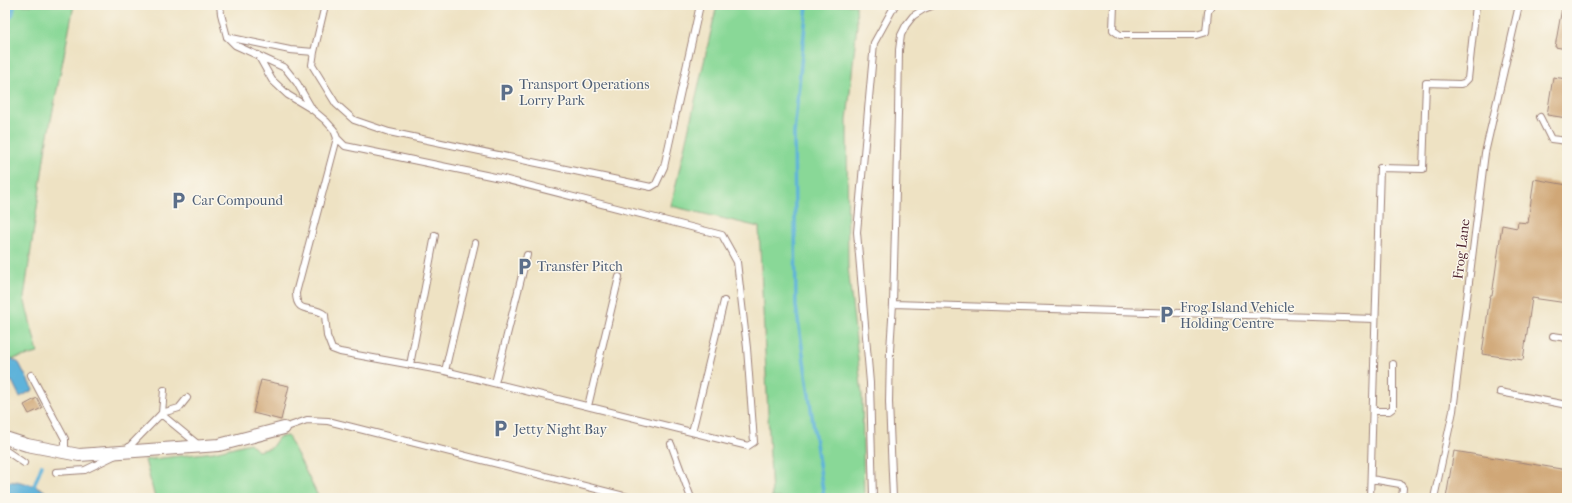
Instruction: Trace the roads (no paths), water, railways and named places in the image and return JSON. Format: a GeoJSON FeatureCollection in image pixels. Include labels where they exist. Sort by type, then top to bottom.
{"type":"FeatureCollection","features":[{"type":"Feature","properties":{"kind":"street"},"geometry":{"type":"LineString","coordinates":[[5,438],[26,446],[79,455],[201,447],[284,428]]}},
{"type":"Feature","properties":{"kind":"lane"},"geometry":{"type":"LineString","coordinates":[[220,5],[227,37],[235,45],[285,68],[297,83],[312,110]]}},
{"type":"Feature","properties":{"kind":"lane"},"geometry":{"type":"LineString","coordinates":[[325,5],[312,65],[336,104],[354,120],[389,132],[651,187],[656,184],[664,167],[700,5]]}},
{"type":"Feature","properties":{"kind":"lane"},"geometry":{"type":"LineString","coordinates":[[873,498],[870,382],[857,232],[874,43],[895,5]]}},
{"type":"Feature","properties":{"kind":"lane"},"geometry":{"type":"LineString","coordinates":[[893,498],[890,350],[893,304],[898,113],[898,50],[901,35],[913,16],[934,5]]}},
{"type":"Feature","properties":{"kind":"lane"},"geometry":{"type":"LineString","coordinates":[[1114,5],[1113,30],[1120,35],[1196,35],[1206,32],[1208,12],[1211,5]]}},
{"type":"Feature","properties":{"kind":"lane"},"geometry":{"type":"LineString","coordinates":[[1370,498],[1380,168],[1423,170],[1426,83],[1460,84],[1464,83],[1468,79],[1476,5]]}},
{"type":"Feature","properties":{"kind":"lane","name":"Frog Lane"},"geometry":{"type":"LineString","coordinates":[[1434,498],[1453,411],[1485,153],[1519,5]]}},
{"type":"Feature","properties":{"kind":"lane"},"geometry":{"type":"LineString","coordinates":[[227,37],[290,50],[314,52]]}},
{"type":"Feature","properties":{"kind":"lane"},"geometry":{"type":"LineString","coordinates":[[258,55],[272,80],[288,95],[326,121],[334,130],[337,138],[345,146],[500,178],[722,235],[737,262],[747,348],[754,442],[748,446],[445,371],[340,352],[332,349],[327,336],[325,315],[321,311],[302,308],[296,299],[296,293],[316,212],[337,138]]}},
{"type":"Feature","properties":{"kind":"lane"},"geometry":{"type":"LineString","coordinates":[[1540,117],[1551,139],[1567,141]]}},
{"type":"Feature","properties":{"kind":"lane"},"geometry":{"type":"LineString","coordinates":[[410,365],[435,235]]}},
{"type":"Feature","properties":{"kind":"lane"},"geometry":{"type":"LineString","coordinates":[[445,371],[475,243]]}},
{"type":"Feature","properties":{"kind":"lane"},"geometry":{"type":"LineString","coordinates":[[495,383],[527,255]]}},
{"type":"Feature","properties":{"kind":"lane"},"geometry":{"type":"LineString","coordinates":[[588,406],[619,277]]}},
{"type":"Feature","properties":{"kind":"lane"},"geometry":{"type":"LineString","coordinates":[[692,432],[724,302]]}},
{"type":"Feature","properties":{"kind":"lane"},"geometry":{"type":"LineString","coordinates":[[893,304],[1375,319]]}},
{"type":"Feature","properties":{"kind":"lane"},"geometry":{"type":"LineString","coordinates":[[1553,336],[1567,338]]}},
{"type":"Feature","properties":{"kind":"lane"},"geometry":{"type":"LineString","coordinates":[[1373,411],[1389,411],[1393,408],[1393,364]]}},
{"type":"Feature","properties":{"kind":"lane"},"geometry":{"type":"LineString","coordinates":[[31,375],[64,439],[66,454]]}},
{"type":"Feature","properties":{"kind":"lane"},"geometry":{"type":"LineString","coordinates":[[161,413],[164,390]]}},
{"type":"Feature","properties":{"kind":"lane"},"geometry":{"type":"LineString","coordinates":[[1500,392],[1567,405]]}},
{"type":"Feature","properties":{"kind":"lane"},"geometry":{"type":"LineString","coordinates":[[56,472],[85,470],[122,453],[161,413],[179,408],[187,398]]}},
{"type":"Feature","properties":{"kind":"lane"},"geometry":{"type":"LineString","coordinates":[[161,413],[201,447]]}},
{"type":"Feature","properties":{"kind":"lane"},"geometry":{"type":"LineString","coordinates":[[284,428],[307,420],[321,420],[632,498]]}},
{"type":"Feature","properties":{"kind":"lane"},"geometry":{"type":"LineString","coordinates":[[671,444],[691,498]]}},
{"type":"Feature","properties":{"kind":"lane"},"geometry":{"type":"LineString","coordinates":[[5,450],[24,463]]}},
{"type":"Feature","properties":{"kind":"lane"},"geometry":{"type":"LineString","coordinates":[[1371,479],[1400,484],[1403,488],[1402,498]]}},
{"type":"Feature","properties":{"kind":"water"},"geometry":{"type":"Polygon","coordinates":[[[5,355],[19,363],[33,390],[20,397],[12,381],[8,383],[7,389],[5,390],[5,355]]]}},
{"type":"Feature","properties":{"kind":"water"},"geometry":{"type":"Polygon","coordinates":[[[5,481],[16,481],[36,486],[48,494],[50,498],[5,498],[5,481]]]}},
{"type":"Feature","properties":{"kind":"waterway"},"geometry":{"type":"LineString","coordinates":[[5,11],[6,5]]}},
{"type":"Feature","properties":{"kind":"waterway"},"geometry":{"type":"LineString","coordinates":[[807,5],[794,133],[796,306],[824,498]]}},
{"type":"Feature","properties":{"kind":"waterway"},"geometry":{"type":"LineString","coordinates":[[30,489],[34,486],[42,465]]}},
{"type":"Feature","properties":{"kind":"place","name":"Transport Operations Lorry Park"},"geometry":{"type":"Point","coordinates":[506,92]}},
{"type":"Feature","properties":{"kind":"place","name":"Car Compound"},"geometry":{"type":"Point","coordinates":[179,200]}},
{"type":"Feature","properties":{"kind":"place","name":"Transfer Pitch"},"geometry":{"type":"Point","coordinates":[524,266]}},
{"type":"Feature","properties":{"kind":"place","name":"Frog Island Vehicle Holding Centre"},"geometry":{"type":"Point","coordinates":[1167,315]}},
{"type":"Feature","properties":{"kind":"place","name":"Jetty Night Bay"},"geometry":{"type":"Point","coordinates":[501,429]}}]}
